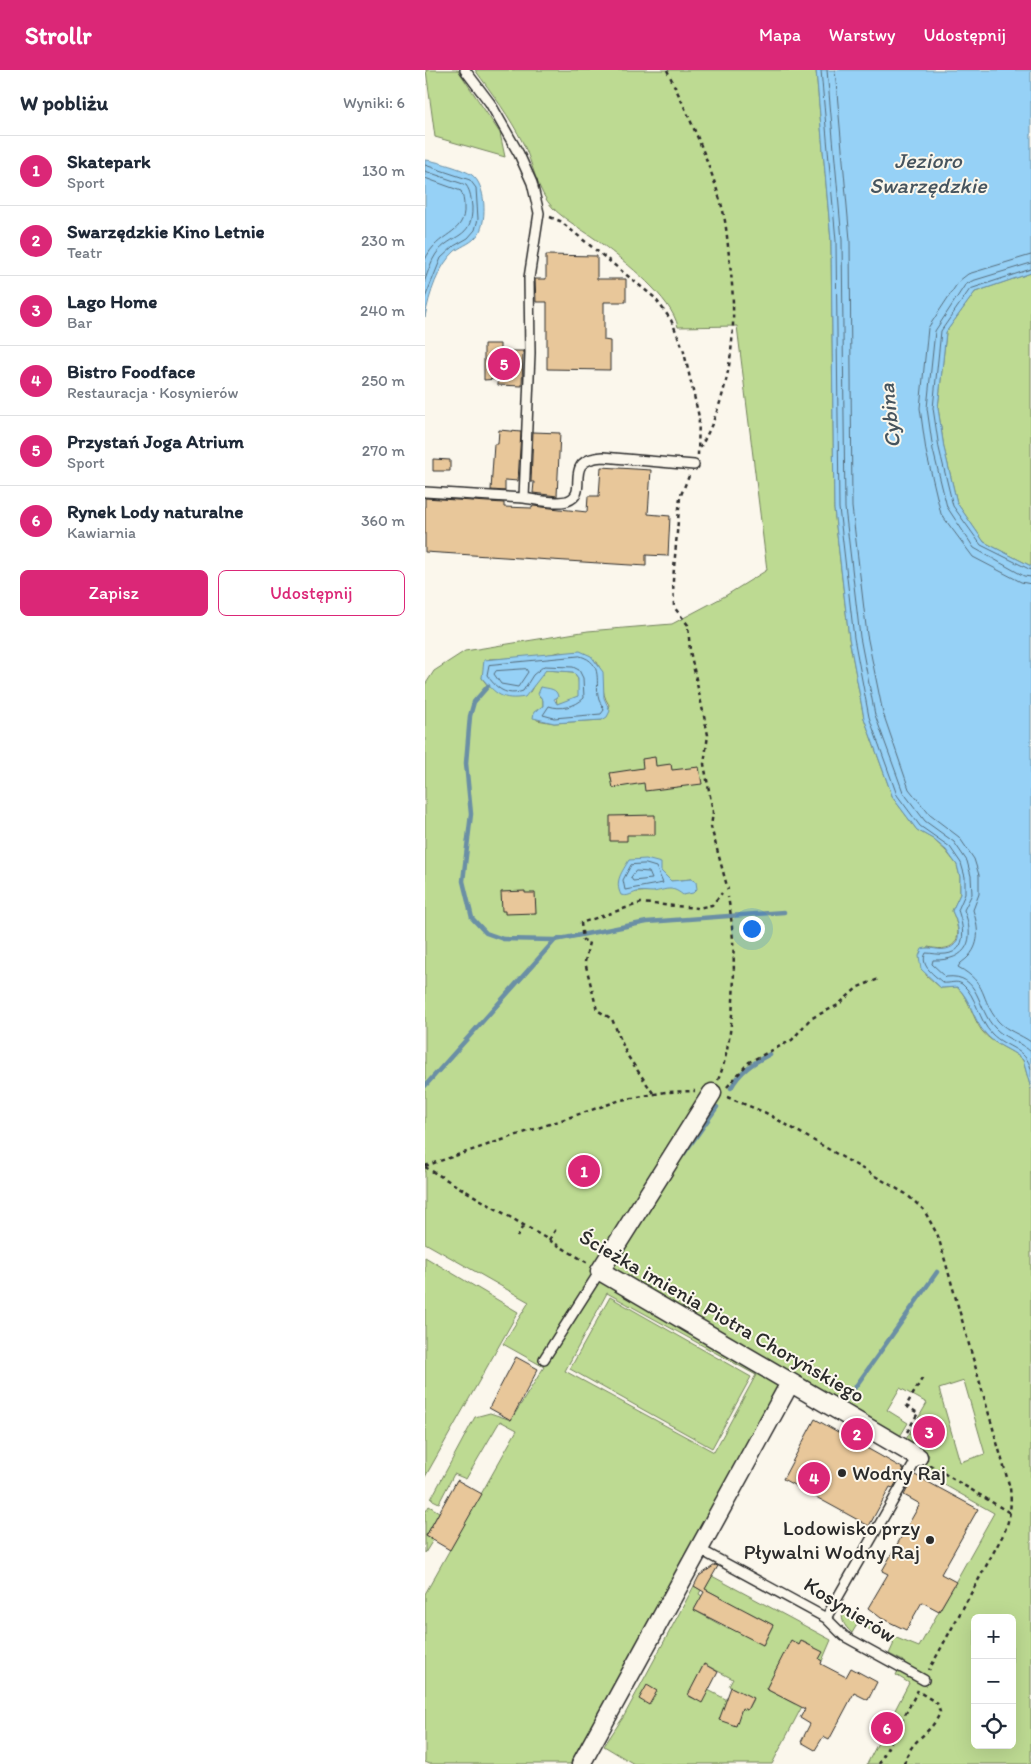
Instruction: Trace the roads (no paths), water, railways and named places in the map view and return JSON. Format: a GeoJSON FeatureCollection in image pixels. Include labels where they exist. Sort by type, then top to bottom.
{"type":"FeatureCollection","features":[{"type":"Feature","properties":{"kind":"street"},"geometry":{"type":"LineString","coordinates":[[600,1270],[716,1094]]}},
{"type":"Feature","properties":{"kind":"street","name":"Ścieżka imienia Piotra Choryńskiego"},"geometry":{"type":"LineString","coordinates":[[600,1270],[918,1457]]}},
{"type":"Feature","properties":{"kind":"street"},"geometry":{"type":"LineString","coordinates":[[581,1764],[790,1383]]}},
{"type":"Feature","properties":{"kind":"lane"},"geometry":{"type":"LineString","coordinates":[[465,70],[490,103],[519,154],[533,183],[539,213],[529,278],[530,354],[524,498]]}},
{"type":"Feature","properties":{"kind":"lane"},"geometry":{"type":"LineString","coordinates":[[425,492],[567,501],[577,492],[579,467],[584,461],[591,458],[694,465]]}},
{"type":"Feature","properties":{"kind":"lane"},"geometry":{"type":"LineString","coordinates":[[544,1359],[600,1270]]}},
{"type":"Feature","properties":{"kind":"lane"},"geometry":{"type":"LineString","coordinates":[[826,1618],[918,1457]]}},
{"type":"Feature","properties":{"kind":"lane","name":"Kosynierów"},"geometry":{"type":"LineString","coordinates":[[699,1549],[826,1618],[844,1636],[924,1680]]}},
{"type":"Feature","properties":{"kind":"water","name":"Jezioro Swarzędzkie"},"geometry":{"type":"Polygon","coordinates":[[[816,70],[1031,70],[1031,273],[975,292],[946,332],[938,408],[944,448],[957,503],[984,542],[1031,566],[1031,1089],[1023,1060],[985,1033],[962,992],[957,987],[941,988],[921,969],[919,956],[922,949],[946,949],[956,943],[958,927],[952,911],[960,894],[960,877],[957,865],[946,850],[933,839],[917,830],[893,798],[864,718],[849,638],[834,509],[831,241],[816,70]]]}},
{"type":"Feature","properties":{"kind":"water"},"geometry":{"type":"Polygon","coordinates":[[[425,160],[449,166],[472,175],[480,186],[484,212],[482,227],[477,236],[471,242],[455,251],[439,273],[432,290],[425,317],[425,160]]]}},
{"type":"Feature","properties":{"kind":"water"},"geometry":{"type":"Polygon","coordinates":[[[580,651],[591,656],[603,672],[604,698],[610,711],[607,717],[602,720],[554,723],[533,718],[534,712],[543,706],[543,700],[538,694],[541,687],[552,689],[556,692],[558,697],[554,699],[557,704],[578,696],[578,679],[573,672],[546,670],[525,697],[517,698],[500,695],[482,678],[484,660],[580,651]]]}},
{"type":"Feature","properties":{"kind":"water"},"geometry":{"type":"Polygon","coordinates":[[[646,859],[661,863],[661,871],[671,881],[691,879],[696,882],[697,889],[693,893],[683,895],[675,890],[668,889],[621,895],[618,885],[629,860],[646,859]]]}},
{"type":"Feature","properties":{"kind":"waterway"},"geometry":{"type":"LineString","coordinates":[[488,686],[474,702],[470,716],[466,763],[471,814],[463,881],[472,918],[486,933],[503,939],[555,940]]}},
{"type":"Feature","properties":{"kind":"waterway"},"geometry":{"type":"LineString","coordinates":[[425,1086],[555,940],[647,922],[784,912]]}},
{"type":"Feature","properties":{"kind":"waterway"},"geometry":{"type":"LineString","coordinates":[[731,1088],[747,1068],[770,1054]]}},
{"type":"Feature","properties":{"kind":"waterway"},"geometry":{"type":"LineString","coordinates":[[683,1155],[717,1107]]}},
{"type":"Feature","properties":{"kind":"waterway"},"geometry":{"type":"LineString","coordinates":[[846,1400],[937,1272]]}},
{"type":"Feature","properties":{"kind":"place","name":"Przystań Joga Atrium"},"geometry":{"type":"Point","coordinates":[504,364]}},
{"type":"Feature","properties":{"kind":"place","name":"Skatepark"},"geometry":{"type":"Point","coordinates":[584,1171]}},
{"type":"Feature","properties":{"kind":"place","name":"Lago Home"},"geometry":{"type":"Point","coordinates":[929,1432]}},
{"type":"Feature","properties":{"kind":"place","name":"Swarzędzkie Kino Letnie"},"geometry":{"type":"Point","coordinates":[857,1434]}},
{"type":"Feature","properties":{"kind":"place","name":"Wodny Raj"},"geometry":{"type":"Point","coordinates":[842,1473]}},
{"type":"Feature","properties":{"kind":"place","name":"Bistro Foodface"},"geometry":{"type":"Point","coordinates":[814,1478]}},
{"type":"Feature","properties":{"kind":"place","name":"Lodowisko przy Pływalni Wodny Raj"},"geometry":{"type":"Point","coordinates":[930,1540]}},
{"type":"Feature","properties":{"kind":"place","name":"Rynek Lody naturalne"},"geometry":{"type":"Point","coordinates":[887,1728]}},
{"type":"Feature","properties":{"kind":"water label","name":"Cybina"},"geometry":{"type":"Point","coordinates":[889,416]}}]}
